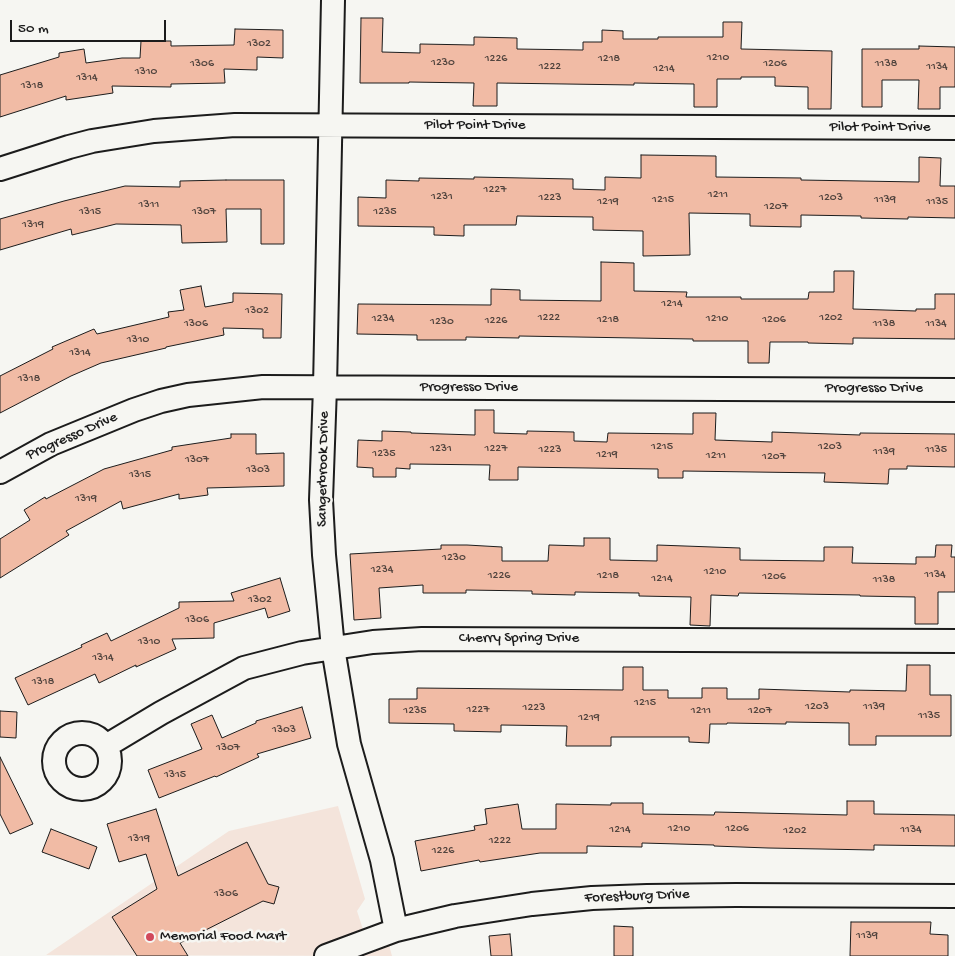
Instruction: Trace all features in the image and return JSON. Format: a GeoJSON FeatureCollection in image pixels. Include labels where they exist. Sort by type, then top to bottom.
{"type":"FeatureCollection","features":[{"type":"Feature","properties":{"kind":"street","name":"Sangerbrook Drive"},"geometry":{"type":"LineString","coordinates":[[333,0],[321,500],[324,555],[332,648],[349,744],[382,860],[396,930]]}},
{"type":"Feature","properties":{"kind":"street","name":"Pilot Point Drive"},"geometry":{"type":"LineString","coordinates":[[0,169],[92,141],[154,131],[235,125],[955,128]]}},
{"type":"Feature","properties":{"kind":"street","name":"Progresso Drive"},"geometry":{"type":"LineString","coordinates":[[0,472],[51,444],[108,420],[161,401],[188,395],[263,387],[955,390]]}},
{"type":"Feature","properties":{"kind":"street","name":"Cherry Spring Drive"},"geometry":{"type":"LineString","coordinates":[[106,746],[161,712],[244,668],[302,654],[373,642],[422,639],[955,641]]}},
{"type":"Feature","properties":{"kind":"street","name":"Forestburg Drive"},"geometry":{"type":"LineString","coordinates":[[326,956],[396,930],[465,915],[532,904],[592,898],[696,895],[955,896]]}},
{"type":"Feature","properties":{"kind":"shaded area"},"geometry":{"type":"Polygon","coordinates":[[[338,806],[365,899],[357,911],[370,951],[389,945],[392,956],[46,955],[229,831],[338,806]]]}},
{"type":"Feature","properties":{"kind":"building"},"geometry":{"type":"Polygon","coordinates":[[[361,18],[383,18],[382,52],[420,53],[420,44],[474,45],[474,37],[517,38],[517,49],[583,50],[583,42],[602,42],[602,30],[623,31],[623,39],[723,37],[723,22],[742,22],[741,49],[832,51],[831,109],[808,109],[808,87],[775,86],[775,77],[717,79],[717,107],[694,107],[694,84],[634,83],[634,85],[497,83],[497,106],[473,106],[474,83],[360,83],[361,18]]]}},
{"type":"Feature","properties":{"kind":"building"},"geometry":{"type":"Polygon","coordinates":[[[235,29],[283,30],[283,58],[257,57],[257,70],[224,69],[225,83],[171,84],[171,87],[112,86],[113,93],[66,100],[66,96],[0,117],[0,75],[59,57],[59,53],[84,49],[86,63],[122,58],[140,58],[141,41],[171,41],[171,46],[234,45],[235,29]]]}},
{"type":"Feature","properties":{"kind":"building"},"geometry":{"type":"Polygon","coordinates":[[[919,46],[955,47],[955,87],[940,87],[940,109],[918,109],[919,80],[882,80],[882,107],[862,107],[862,49],[919,49],[919,46]]]}},
{"type":"Feature","properties":{"kind":"building"},"geometry":{"type":"Polygon","coordinates":[[[641,155],[716,156],[716,177],[919,182],[919,157],[941,158],[940,186],[955,186],[955,218],[908,217],[908,219],[801,215],[801,227],[750,226],[750,214],[689,213],[690,255],[643,256],[643,231],[593,230],[593,217],[517,216],[516,225],[464,225],[464,236],[434,235],[434,227],[358,226],[358,197],[386,198],[386,180],[419,181],[419,178],[474,179],[474,177],[573,179],[573,189],[605,190],[605,177],[641,178],[641,155]]]}},
{"type":"Feature","properties":{"kind":"building"},"geometry":{"type":"Polygon","coordinates":[[[284,180],[284,244],[261,244],[261,209],[226,209],[227,242],[182,243],[181,225],[116,224],[72,235],[71,229],[0,250],[0,219],[125,186],[180,187],[180,181],[284,180]]]}},
{"type":"Feature","properties":{"kind":"building"},"geometry":{"type":"Polygon","coordinates":[[[601,262],[634,263],[634,291],[687,292],[686,297],[741,297],[741,299],[808,299],[809,292],[834,292],[834,271],[854,271],[853,309],[916,311],[916,309],[935,309],[935,294],[955,294],[955,339],[853,338],[853,344],[770,342],[769,363],[748,363],[748,341],[519,336],[519,338],[466,337],[466,340],[417,340],[417,335],[357,334],[358,304],[491,305],[491,289],[520,290],[520,300],[601,301],[601,262]]]}},
{"type":"Feature","properties":{"kind":"building"},"geometry":{"type":"Polygon","coordinates":[[[201,286],[205,307],[233,302],[233,293],[282,294],[281,338],[263,338],[263,329],[223,328],[224,335],[101,363],[71,376],[0,413],[0,376],[53,349],[52,347],[94,329],[97,334],[169,317],[168,312],[184,310],[180,290],[201,286]]]}},
{"type":"Feature","properties":{"kind":"building"},"geometry":{"type":"Polygon","coordinates":[[[475,410],[494,410],[494,433],[527,434],[527,431],[574,432],[574,441],[607,442],[608,433],[693,434],[693,413],[716,413],[715,440],[772,442],[772,432],[860,435],[860,433],[955,434],[955,467],[907,466],[907,469],[889,469],[888,484],[824,482],[825,473],[683,471],[683,478],[658,478],[658,469],[518,467],[518,480],[489,480],[490,465],[410,464],[410,469],[396,468],[396,477],[373,477],[373,468],[357,467],[358,440],[382,441],[382,431],[475,435],[475,410]]]}},
{"type":"Feature","properties":{"kind":"building"},"geometry":{"type":"Polygon","coordinates":[[[231,434],[256,434],[256,454],[284,453],[284,486],[207,488],[208,495],[179,499],[179,494],[123,509],[121,501],[66,531],[69,535],[0,578],[0,539],[30,520],[24,510],[45,497],[46,499],[104,469],[172,450],[172,447],[231,438],[231,434]]]}},
{"type":"Feature","properties":{"kind":"building"},"geometry":{"type":"Polygon","coordinates":[[[584,538],[610,538],[610,560],[657,561],[657,545],[740,548],[740,560],[824,561],[824,547],[853,547],[852,563],[916,564],[916,557],[935,557],[936,545],[952,545],[951,557],[955,557],[955,592],[938,592],[938,624],[915,624],[915,597],[739,593],[738,596],[711,595],[710,626],[690,625],[691,597],[639,596],[639,593],[575,592],[575,595],[532,594],[532,591],[466,590],[466,593],[423,593],[423,585],[379,588],[381,618],[354,620],[350,554],[441,549],[441,545],[467,545],[502,547],[502,561],[548,561],[549,545],[584,546],[584,538]]]}},
{"type":"Feature","properties":{"kind":"building"},"geometry":{"type":"Polygon","coordinates":[[[280,578],[290,611],[268,618],[265,608],[214,623],[214,638],[172,639],[176,649],[136,667],[136,665],[99,683],[95,674],[28,705],[15,678],[82,647],[81,645],[107,633],[111,641],[179,608],[179,602],[234,601],[231,593],[280,578]]]}},
{"type":"Feature","properties":{"kind":"building"},"geometry":{"type":"Polygon","coordinates":[[[907,665],[930,665],[930,695],[951,695],[951,736],[876,736],[876,745],[849,745],[849,723],[727,723],[710,724],[709,743],[689,742],[689,737],[611,737],[611,746],[566,746],[567,726],[501,725],[501,732],[454,731],[454,724],[389,723],[389,699],[417,699],[417,688],[623,690],[623,667],[643,667],[643,690],[668,690],[668,698],[702,698],[702,688],[727,688],[727,699],[759,699],[759,689],[850,692],[850,690],[906,691],[907,665]]]}},
{"type":"Feature","properties":{"kind":"building"},"geometry":{"type":"Polygon","coordinates":[[[302,707],[311,738],[257,754],[259,757],[216,777],[159,798],[148,770],[202,749],[191,724],[212,715],[222,738],[256,723],[256,721],[302,707]]]}},
{"type":"Feature","properties":{"kind":"building"},"geometry":{"type":"Polygon","coordinates":[[[0,711],[17,712],[16,738],[0,737],[0,711]]]}},
{"type":"Feature","properties":{"kind":"building"},"geometry":{"type":"Polygon","coordinates":[[[0,757],[33,824],[10,834],[0,814],[0,757]]]}},
{"type":"Feature","properties":{"kind":"building"},"geometry":{"type":"Polygon","coordinates":[[[847,801],[874,801],[874,814],[955,815],[955,846],[874,845],[874,850],[642,843],[642,847],[587,846],[587,853],[540,853],[480,862],[479,860],[421,871],[415,841],[475,830],[474,826],[487,824],[485,809],[518,804],[522,829],[556,829],[556,804],[611,805],[611,803],[643,803],[643,814],[714,815],[715,812],[847,815],[847,801]]]}},
{"type":"Feature","properties":{"kind":"building"},"geometry":{"type":"Polygon","coordinates":[[[156,809],[178,876],[247,842],[268,884],[279,887],[274,904],[263,901],[180,943],[188,956],[137,956],[112,917],[157,889],[146,854],[119,862],[107,824],[156,809]]]}},
{"type":"Feature","properties":{"kind":"building"},"geometry":{"type":"Polygon","coordinates":[[[51,829],[97,847],[89,869],[42,852],[51,829]]]}},
{"type":"Feature","properties":{"kind":"building"},"geometry":{"type":"Polygon","coordinates":[[[851,922],[931,922],[930,934],[948,935],[948,956],[850,956],[851,922]]]}},
{"type":"Feature","properties":{"kind":"building"},"geometry":{"type":"Polygon","coordinates":[[[614,926],[633,927],[633,956],[614,956],[614,926]]]}},
{"type":"Feature","properties":{"kind":"building"},"geometry":{"type":"Polygon","coordinates":[[[510,934],[512,956],[491,956],[489,936],[510,934]]]}},
{"type":"Feature","properties":{"kind":"place","name":"Memorial Food Mart"},"geometry":{"type":"Point","coordinates":[150,937]}}]}
